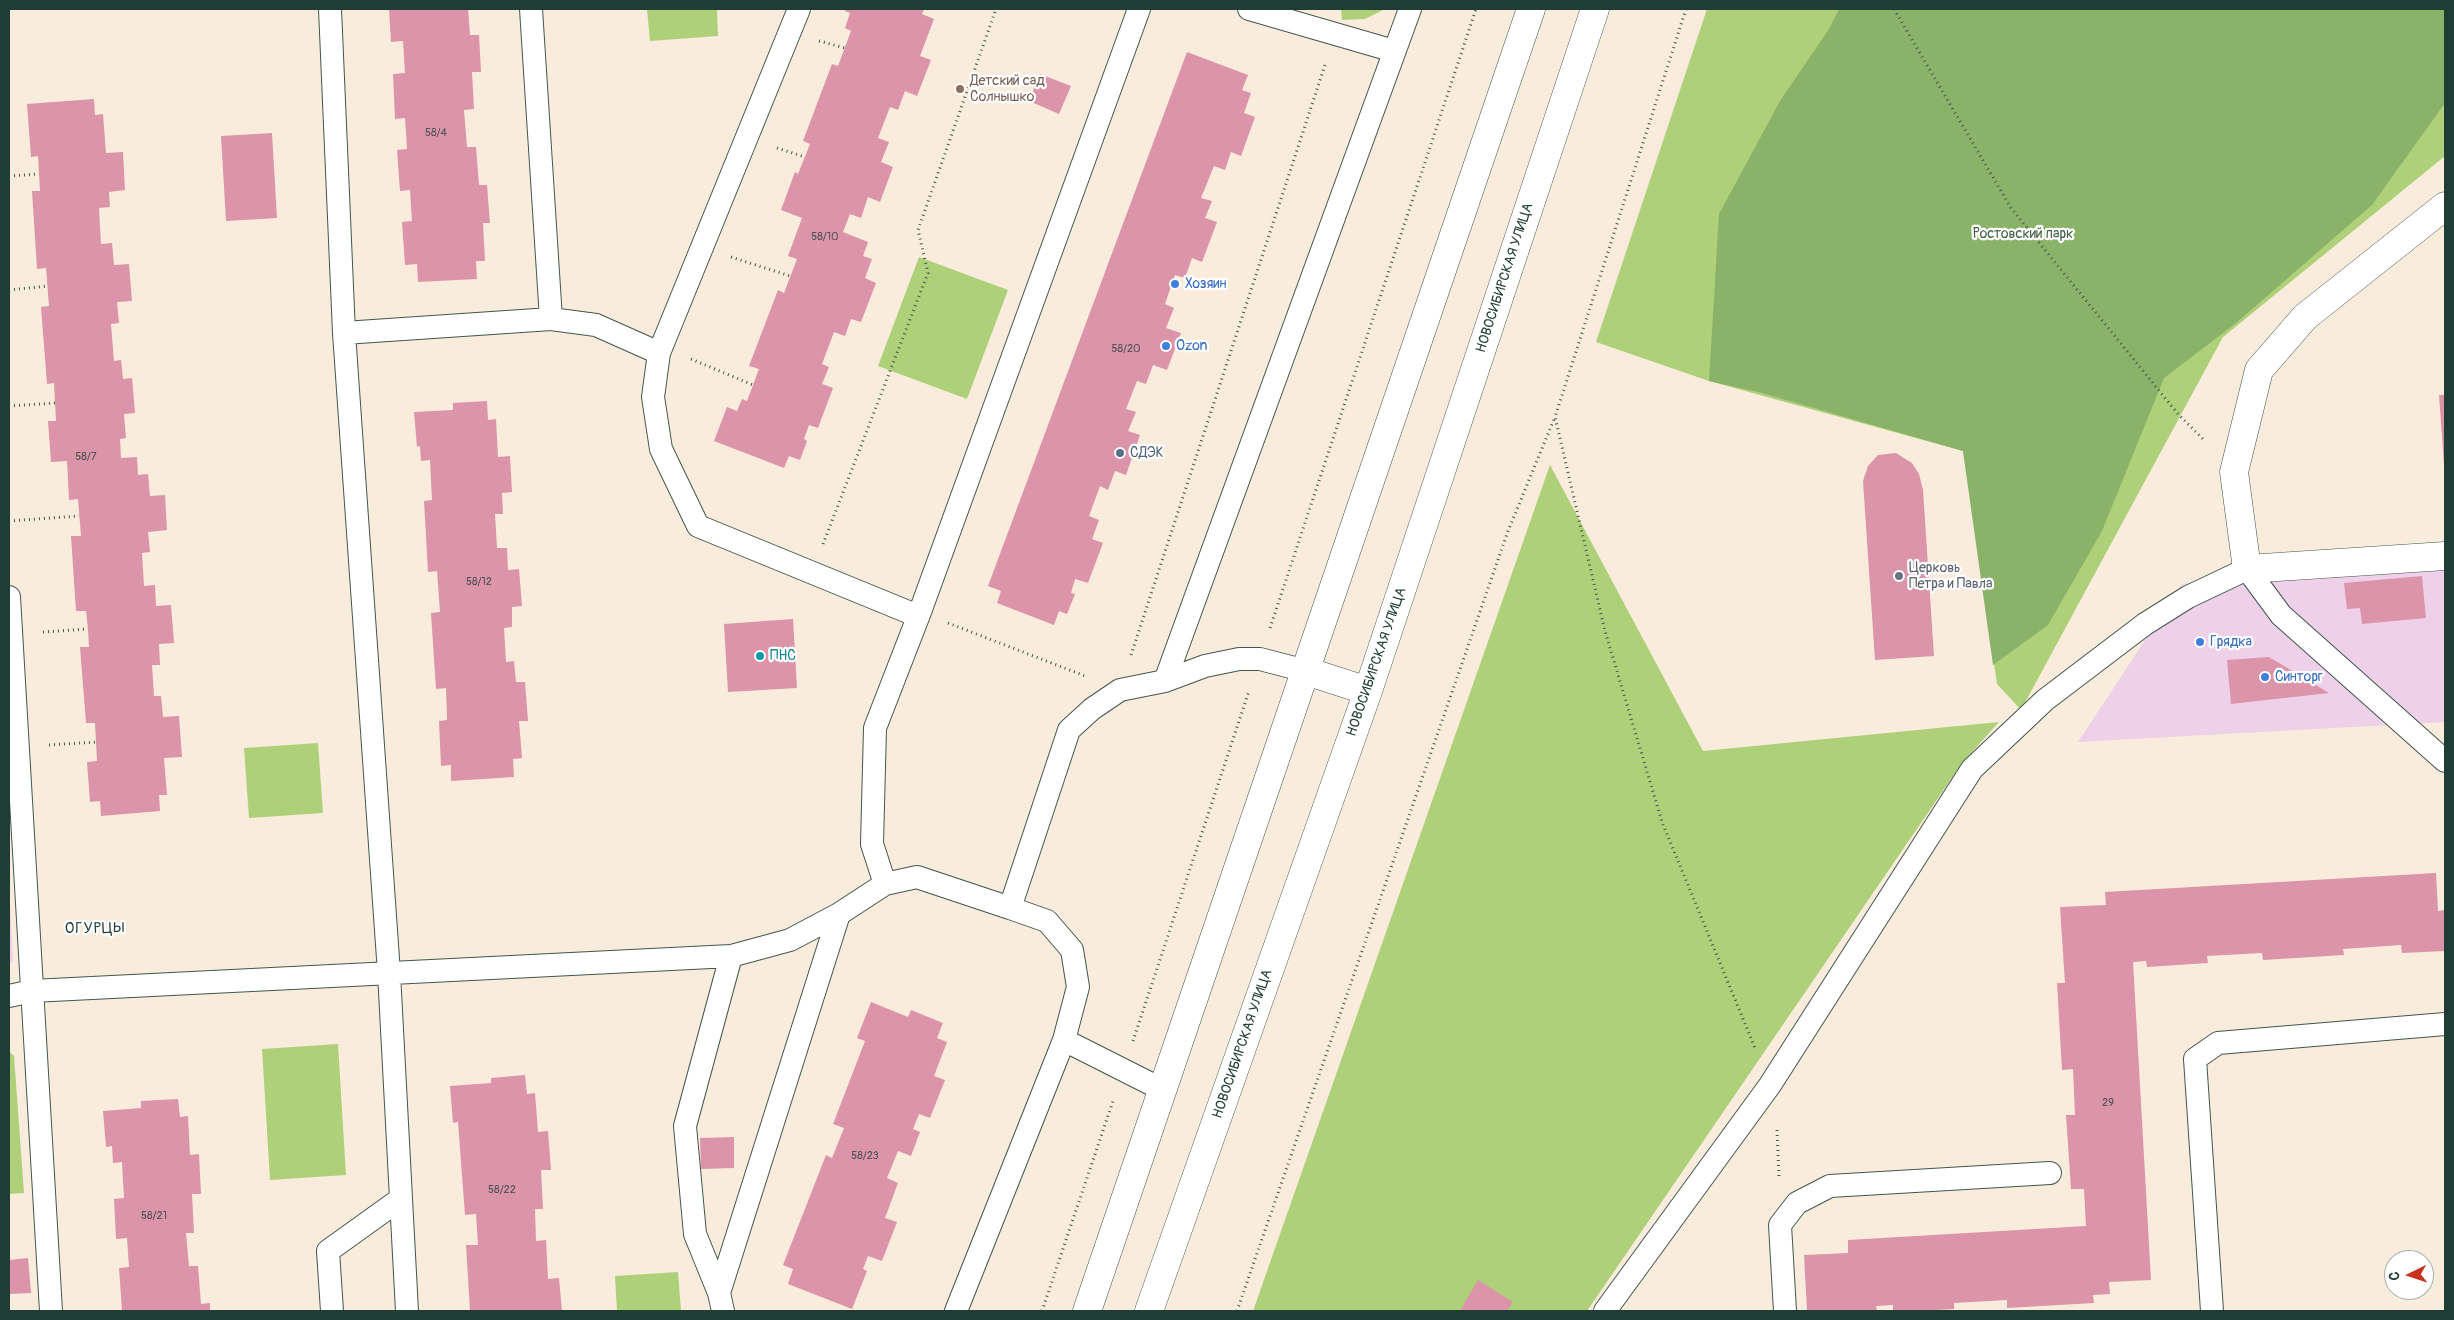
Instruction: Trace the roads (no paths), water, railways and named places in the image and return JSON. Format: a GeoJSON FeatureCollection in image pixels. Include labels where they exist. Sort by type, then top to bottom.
{"type":"FeatureCollection","features":[{"type":"Feature","properties":{"kind":"main road"},"geometry":{"type":"LineString","coordinates":[[1087,1311],[1531,9]]}},
{"type":"Feature","properties":{"kind":"main road","name":"НОВОСИБИРСКАЯ УЛИЦА"},"geometry":{"type":"LineString","coordinates":[[1149,1311],[1368,691],[1595,9]]}},
{"type":"Feature","properties":{"kind":"main road"},"geometry":{"type":"LineString","coordinates":[[2445,206],[2305,317],[2259,370],[2234,472],[2247,569],[2445,556]]}},
{"type":"Feature","properties":{"kind":"main road"},"geometry":{"type":"LineString","coordinates":[[1306,671],[1368,691]]}},
{"type":"Feature","properties":{"kind":"lane"},"geometry":{"type":"LineString","coordinates":[[330,9],[344,333],[388,973],[399,1200],[407,1311]]}},
{"type":"Feature","properties":{"kind":"lane"},"geometry":{"type":"LineString","coordinates":[[531,9],[551,319]]}},
{"type":"Feature","properties":{"kind":"lane"},"geometry":{"type":"LineString","coordinates":[[799,9],[660,350],[653,397],[661,449],[698,526],[919,614]]}},
{"type":"Feature","properties":{"kind":"lane"},"geometry":{"type":"LineString","coordinates":[[885,884],[872,844],[875,728],[919,614],[1139,9]]}},
{"type":"Feature","properties":{"kind":"lane"},"geometry":{"type":"LineString","coordinates":[[1249,9],[1394,51]]}},
{"type":"Feature","properties":{"kind":"lane"},"geometry":{"type":"LineString","coordinates":[[1166,681],[1410,9]]}},
{"type":"Feature","properties":{"kind":"lane"},"geometry":{"type":"LineString","coordinates":[[344,333],[551,319],[596,325],[660,350]]}},
{"type":"Feature","properties":{"kind":"lane"},"geometry":{"type":"LineString","coordinates":[[1605,1311],[1770,1085],[1972,769],[2045,700],[2145,624],[2188,597],[2247,569],[2281,615],[2445,761]]}},
{"type":"Feature","properties":{"kind":"lane"},"geometry":{"type":"LineString","coordinates":[[9,597],[51,1311]]}},
{"type":"Feature","properties":{"kind":"lane"},"geometry":{"type":"LineString","coordinates":[[1010,908],[1069,730],[1092,709],[1120,690],[1166,681],[1205,666],[1239,659],[1260,659],[1306,671]]}},
{"type":"Feature","properties":{"kind":"lane"},"geometry":{"type":"LineString","coordinates":[[9,996],[32,991],[731,956],[790,940],[839,914],[885,884],[917,877],[1047,921],[1072,950],[1078,987],[1064,1040],[956,1311]]}},
{"type":"Feature","properties":{"kind":"lane"},"geometry":{"type":"LineString","coordinates":[[721,1302],[839,914]]}},
{"type":"Feature","properties":{"kind":"lane"},"geometry":{"type":"LineString","coordinates":[[721,1302],[695,1234],[685,1126],[731,956]]}},
{"type":"Feature","properties":{"kind":"lane"},"geometry":{"type":"LineString","coordinates":[[2212,1311],[2194,1058],[2218,1043],[2445,1024],[2445,1032]]}},
{"type":"Feature","properties":{"kind":"lane"},"geometry":{"type":"LineString","coordinates":[[1064,1040],[1163,1090]]}},
{"type":"Feature","properties":{"kind":"lane"},"geometry":{"type":"LineString","coordinates":[[1785,1311],[1780,1225],[1797,1203],[1830,1186],[2050,1173]]}},
{"type":"Feature","properties":{"kind":"lane"},"geometry":{"type":"LineString","coordinates":[[332,1311],[328,1251],[399,1200]]}},
{"type":"Feature","properties":{"kind":"place","name":"Детский сад Солнышко"},"geometry":{"type":"Point","coordinates":[960,89]}},
{"type":"Feature","properties":{"kind":"place","name":"Хозяин"},"geometry":{"type":"Point","coordinates":[1175,284]}},
{"type":"Feature","properties":{"kind":"place","name":"Ozon"},"geometry":{"type":"Point","coordinates":[1166,346]}},
{"type":"Feature","properties":{"kind":"place","name":"СДЭК"},"geometry":{"type":"Point","coordinates":[1120,453]}},
{"type":"Feature","properties":{"kind":"place","name":"Церковь Петра и Павла"},"geometry":{"type":"Point","coordinates":[1899,576]}},
{"type":"Feature","properties":{"kind":"place","name":"Грядка"},"geometry":{"type":"Point","coordinates":[2200,642]}},
{"type":"Feature","properties":{"kind":"place","name":"ПНС"},"geometry":{"type":"Point","coordinates":[760,656]}},
{"type":"Feature","properties":{"kind":"place","name":"Синторг"},"geometry":{"type":"Point","coordinates":[2265,677]}},
{"type":"Feature","properties":{"kind":"district","name":"ОГУРЦЫ"},"geometry":{"type":"Point","coordinates":[95,929]}},
{"type":"Feature","properties":{"kind":"park label","name":"Ростовский парк"},"geometry":{"type":"Point","coordinates":[2023,234]}}]}
